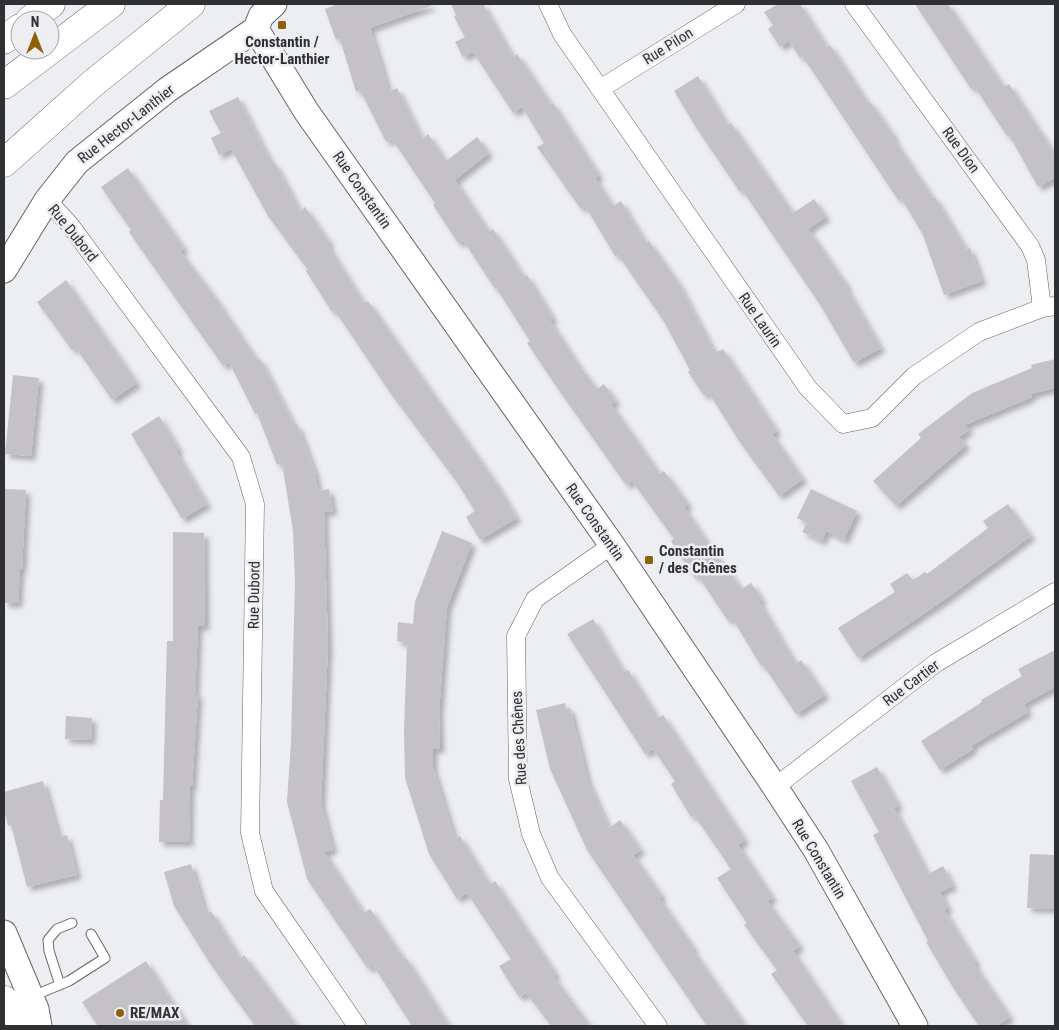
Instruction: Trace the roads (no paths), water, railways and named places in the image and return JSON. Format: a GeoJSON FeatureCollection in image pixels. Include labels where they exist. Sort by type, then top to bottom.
{"type":"FeatureCollection","features":[{"type":"Feature","properties":{"kind":"highway"},"geometry":{"type":"LineString","coordinates":[[4,86],[111,4]]}},
{"type":"Feature","properties":{"kind":"highway"},"geometry":{"type":"LineString","coordinates":[[4,163],[91,85],[191,4]]}},
{"type":"Feature","properties":{"kind":"street","name":"Rue Hector-Lanthier"},"geometry":{"type":"LineString","coordinates":[[4,270],[47,200],[68,171],[94,146],[167,90],[256,29],[262,16],[274,4]]}},
{"type":"Feature","properties":{"kind":"street","name":"Rue Laurin"},"geometry":{"type":"LineString","coordinates":[[548,4],[562,34],[808,388],[843,424],[872,418],[914,376],[979,332],[1049,307]]}},
{"type":"Feature","properties":{"kind":"street","name":"Rue Pilon"},"geometry":{"type":"LineString","coordinates":[[600,89],[736,4]]}},
{"type":"Feature","properties":{"kind":"street","name":"Rue Dion"},"geometry":{"type":"LineString","coordinates":[[854,4],[1030,246],[1036,260],[1049,307]]}},
{"type":"Feature","properties":{"kind":"street","name":"Rue Constantin"},"geometry":{"type":"LineString","coordinates":[[256,29],[306,111],[612,545],[775,787],[816,850],[915,1026]]}},
{"type":"Feature","properties":{"kind":"street","name":"Rue Dubord"},"geometry":{"type":"LineString","coordinates":[[47,200],[70,225],[241,457],[255,504],[250,833],[264,892],[357,1026]]}},
{"type":"Feature","properties":{"kind":"street","name":"Rue des Chênes"},"geometry":{"type":"LineString","coordinates":[[612,545],[535,599],[516,636],[518,779],[531,834],[550,878],[658,1026]]}},
{"type":"Feature","properties":{"kind":"street","name":"Rue Cartier"},"geometry":{"type":"LineString","coordinates":[[775,787],[936,663],[1055,592]]}},
{"type":"Feature","properties":{"kind":"street"},"geometry":{"type":"LineString","coordinates":[[4,933],[18,1006],[39,1026]]}},
{"type":"Feature","properties":{"kind":"lane"},"geometry":{"type":"LineString","coordinates":[[60,985],[49,952],[48,940],[56,929],[72,923]]}},
{"type":"Feature","properties":{"kind":"lane"},"geometry":{"type":"LineString","coordinates":[[18,1006],[60,985],[105,958],[91,934]]}},
{"type":"Feature","properties":{"kind":"place","name":"Constantin / Hector-Lanthier"},"geometry":{"type":"Point","coordinates":[282,25]}},
{"type":"Feature","properties":{"kind":"place","name":"Constantin / des Chênes"},"geometry":{"type":"Point","coordinates":[649,560]}},
{"type":"Feature","properties":{"kind":"place","name":"RE/MAX"},"geometry":{"type":"Point","coordinates":[120,1013]}}]}
